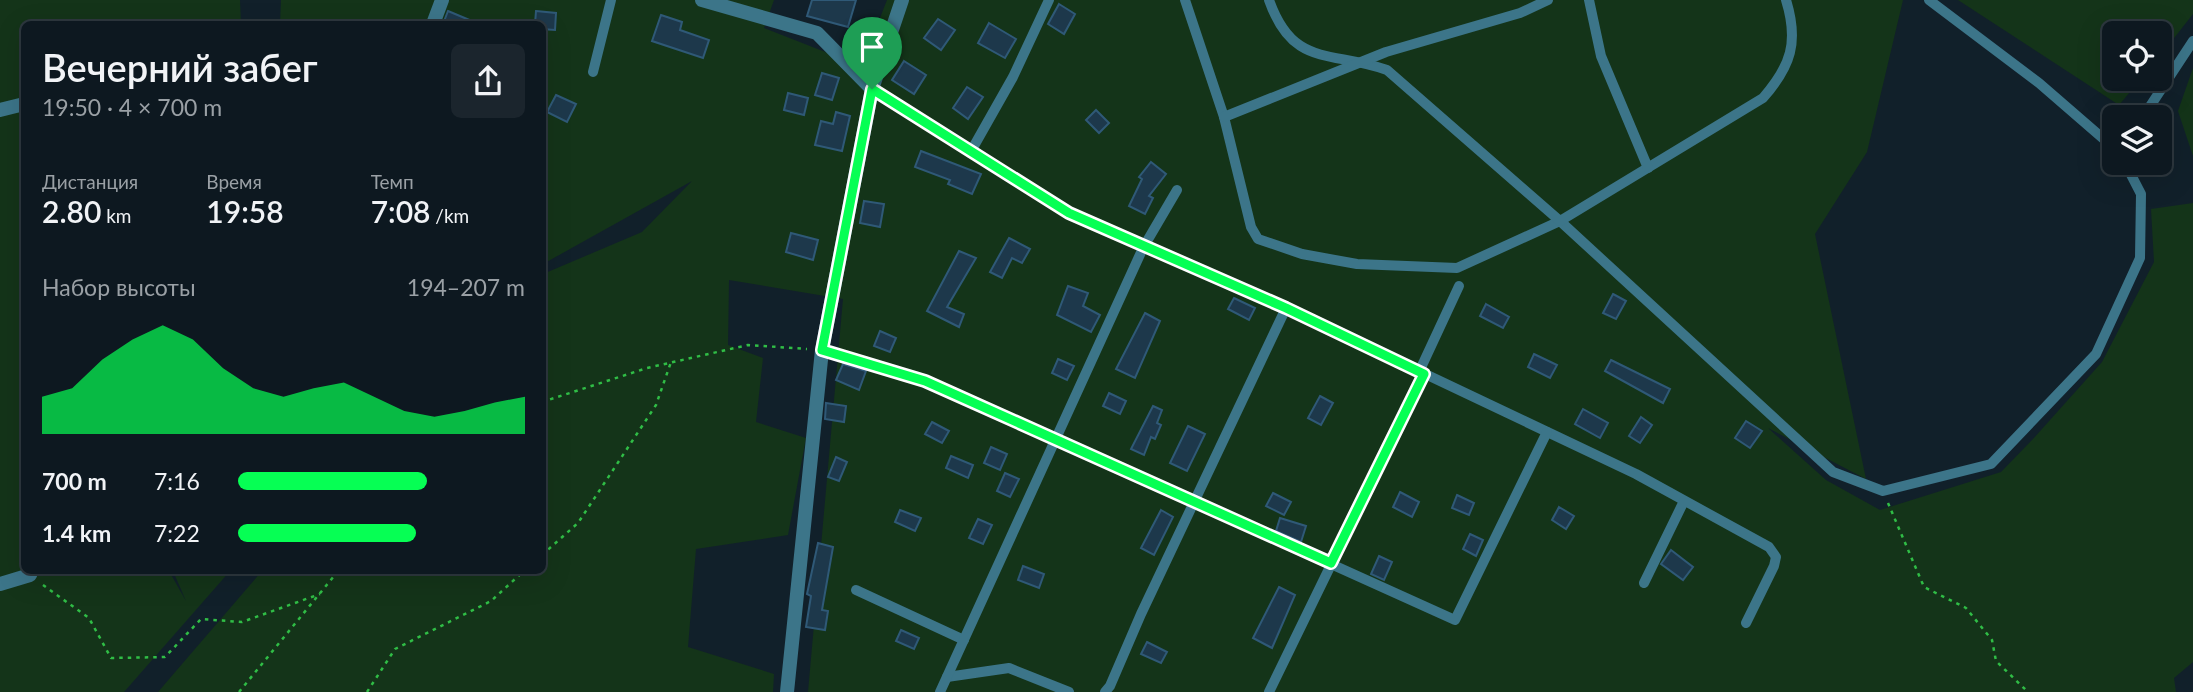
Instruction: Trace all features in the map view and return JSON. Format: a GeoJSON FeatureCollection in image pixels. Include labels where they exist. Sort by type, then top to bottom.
{"type":"FeatureCollection","features":[{"type":"Feature","properties":{"kind":"street"},"geometry":{"type":"LineString","coordinates":[[434,21],[442,0]]}},
{"type":"Feature","properties":{"kind":"street"},"geometry":{"type":"LineString","coordinates":[[702,0],[817,33],[872,89]]}},
{"type":"Feature","properties":{"kind":"street"},"geometry":{"type":"LineString","coordinates":[[787,692],[822,350],[872,89],[902,0]]}},
{"type":"Feature","properties":{"kind":"street"},"geometry":{"type":"LineString","coordinates":[[0,110],[21,105]]}},
{"type":"Feature","properties":{"kind":"street"},"geometry":{"type":"LineString","coordinates":[[0,584],[28,574]]}},
{"type":"Feature","properties":{"kind":"lane"},"geometry":{"type":"LineString","coordinates":[[593,72],[611,0]]}},
{"type":"Feature","properties":{"kind":"lane"},"geometry":{"type":"LineString","coordinates":[[970,153],[1013,77],[1048,0]]}},
{"type":"Feature","properties":{"kind":"lane"},"geometry":{"type":"LineString","coordinates":[[1185,0],[1224,117],[1251,227],[1258,239],[1278,248],[1357,264],[1457,268],[1560,221],[1763,98],[1783,75],[1794,43],[1786,0]]}},
{"type":"Feature","properties":{"kind":"lane"},"geometry":{"type":"LineString","coordinates":[[1269,0],[1290,41],[1303,51],[1365,62],[1387,70],[1416,93],[1560,221],[1833,472],[1883,491],[1991,464],[2096,354],[2140,258],[2141,194],[2131,175]]}},
{"type":"Feature","properties":{"kind":"lane"},"geometry":{"type":"LineString","coordinates":[[1224,117],[1386,52],[1520,13],[1548,0]]}},
{"type":"Feature","properties":{"kind":"lane"},"geometry":{"type":"LineString","coordinates":[[1589,0],[1601,56],[1648,168]]}},
{"type":"Feature","properties":{"kind":"lane"},"geometry":{"type":"LineString","coordinates":[[1929,0],[2039,83],[2102,138]]}},
{"type":"Feature","properties":{"kind":"lane"},"geometry":{"type":"LineString","coordinates":[[2151,105],[2193,41]]}},
{"type":"Feature","properties":{"kind":"lane"},"geometry":{"type":"LineString","coordinates":[[872,89],[1069,213],[1143,248],[1286,308],[1636,474],[1774,551],[1774,566],[1746,623]]}},
{"type":"Feature","properties":{"kind":"lane"},"geometry":{"type":"LineString","coordinates":[[940,692],[1143,248],[1177,190]]}},
{"type":"Feature","properties":{"kind":"lane"},"geometry":{"type":"LineString","coordinates":[[1269,692],[1421,373],[1459,286]]}},
{"type":"Feature","properties":{"kind":"lane"},"geometry":{"type":"LineString","coordinates":[[1105,692],[1110,687],[1194,501],[1286,308]]}},
{"type":"Feature","properties":{"kind":"lane"},"geometry":{"type":"LineString","coordinates":[[822,350],[925,381],[1455,620],[1547,432]]}},
{"type":"Feature","properties":{"kind":"lane"},"geometry":{"type":"LineString","coordinates":[[1644,583],[1684,501]]}},
{"type":"Feature","properties":{"kind":"lane"},"geometry":{"type":"LineString","coordinates":[[856,590],[964,640]]}},
{"type":"Feature","properties":{"kind":"lane"},"geometry":{"type":"LineString","coordinates":[[947,677],[1009,668],[1069,692]]}},
{"type":"Feature","properties":{"kind":"path"},"geometry":{"type":"LineString","coordinates":[[546,401],[671,362],[748,345],[822,350]]}},
{"type":"Feature","properties":{"kind":"path"},"geometry":{"type":"LineString","coordinates":[[546,551],[578,523],[656,405],[671,362]]}},
{"type":"Feature","properties":{"kind":"path"},"geometry":{"type":"LineString","coordinates":[[1883,491],[1924,587],[1966,608],[1992,640],[1996,661],[2028,692]]}},
{"type":"Feature","properties":{"kind":"path"},"geometry":{"type":"LineString","coordinates":[[32,574],[89,618],[111,658],[165,657],[201,619],[242,622],[320,594]]}},
{"type":"Feature","properties":{"kind":"path"},"geometry":{"type":"LineString","coordinates":[[239,692],[336,574]]}},
{"type":"Feature","properties":{"kind":"path"},"geometry":{"type":"LineString","coordinates":[[367,692],[395,649],[491,601],[521,574]]}},
{"type":"Feature","properties":{"kind":"green space"},"geometry":{"type":"Polygon","coordinates":[[[0,0],[240,0],[241,21],[21,21],[21,574],[171,574],[186,601],[174,574],[227,574],[124,692],[0,692],[0,0]]]}},
{"type":"Feature","properties":{"kind":"green space"},"geometry":{"type":"Polygon","coordinates":[[[281,0],[774,0],[764,28],[861,66],[887,0],[1903,0],[1867,152],[1815,234],[1866,479],[1768,428],[1826,480],[1880,510],[2001,472],[2102,362],[2154,262],[2151,209],[2193,203],[2193,662],[2174,678],[2176,692],[808,692],[843,299],[729,280],[728,345],[763,358],[756,422],[806,438],[788,535],[696,549],[688,647],[774,674],[773,692],[158,692],[259,574],[546,574],[546,273],[642,232],[692,181],[546,262],[546,21],[280,21],[281,0]]]}},
{"type":"Feature","properties":{"kind":"green space"},"geometry":{"type":"Polygon","coordinates":[[[1958,0],[2193,0],[2193,14],[2172,41],[2172,21],[2102,21],[2102,91],[2131,91],[2119,105],[1958,0]]]}},
{"type":"Feature","properties":{"kind":"green space"},"geometry":{"type":"Polygon","coordinates":[[[2193,68],[2193,156],[2178,111],[2193,68]]]}},
{"type":"Feature","properties":{"kind":"building"},"geometry":{"type":"Polygon","coordinates":[[[812,0],[856,0],[848,27],[807,16],[812,0]]]}},
{"type":"Feature","properties":{"kind":"building"},"geometry":{"type":"Polygon","coordinates":[[[1059,4],[1075,14],[1064,34],[1048,24],[1059,4]]]}},
{"type":"Feature","properties":{"kind":"building"},"geometry":{"type":"Polygon","coordinates":[[[448,11],[472,21],[444,21],[448,11]]]}},
{"type":"Feature","properties":{"kind":"building"},"geometry":{"type":"Polygon","coordinates":[[[536,11],[556,13],[555,30],[546,29],[546,21],[535,21],[536,11]]]}},
{"type":"Feature","properties":{"kind":"building"},"geometry":{"type":"Polygon","coordinates":[[[661,15],[682,22],[680,30],[709,40],[703,58],[652,41],[661,15]]]}},
{"type":"Feature","properties":{"kind":"building"},"geometry":{"type":"Polygon","coordinates":[[[938,19],[955,30],[941,50],[924,38],[938,19]]]}},
{"type":"Feature","properties":{"kind":"building"},"geometry":{"type":"Polygon","coordinates":[[[989,23],[1016,39],[1005,58],[978,43],[989,23]]]}},
{"type":"Feature","properties":{"kind":"building"},"geometry":{"type":"Polygon","coordinates":[[[904,61],[926,75],[914,94],[892,80],[904,61]]]}},
{"type":"Feature","properties":{"kind":"building"},"geometry":{"type":"Polygon","coordinates":[[[822,73],[839,78],[832,100],[815,95],[822,73]]]}},
{"type":"Feature","properties":{"kind":"building"},"geometry":{"type":"Polygon","coordinates":[[[967,87],[983,97],[968,119],[953,108],[967,87]]]}},
{"type":"Feature","properties":{"kind":"building"},"geometry":{"type":"Polygon","coordinates":[[[788,93],[808,98],[804,115],[784,110],[788,93]]]}},
{"type":"Feature","properties":{"kind":"building"},"geometry":{"type":"Polygon","coordinates":[[[556,95],[576,104],[567,122],[547,112],[556,95]]]}},
{"type":"Feature","properties":{"kind":"building"},"geometry":{"type":"Polygon","coordinates":[[[1096,110],[1109,123],[1099,133],[1086,120],[1096,110]]]}},
{"type":"Feature","properties":{"kind":"building"},"geometry":{"type":"Polygon","coordinates":[[[836,112],[850,116],[842,151],[815,145],[821,121],[833,124],[836,112]]]}},
{"type":"Feature","properties":{"kind":"building"},"geometry":{"type":"Polygon","coordinates":[[[921,151],[981,174],[972,194],[948,184],[950,180],[915,167],[921,151]]]}},
{"type":"Feature","properties":{"kind":"building"},"geometry":{"type":"Polygon","coordinates":[[[1151,162],[1166,174],[1149,196],[1153,198],[1145,214],[1129,206],[1142,179],[1139,177],[1151,162]]]}},
{"type":"Feature","properties":{"kind":"building"},"geometry":{"type":"Polygon","coordinates":[[[864,201],[884,204],[880,227],[860,223],[864,201]]]}},
{"type":"Feature","properties":{"kind":"building"},"geometry":{"type":"Polygon","coordinates":[[[791,233],[818,240],[813,260],[786,252],[791,233]]]}},
{"type":"Feature","properties":{"kind":"building"},"geometry":{"type":"Polygon","coordinates":[[[1009,238],[1030,249],[1022,263],[1012,258],[1002,278],[990,272],[1009,238]]]}},
{"type":"Feature","properties":{"kind":"building"},"geometry":{"type":"Polygon","coordinates":[[[959,251],[976,258],[947,307],[964,314],[959,327],[927,311],[959,251]]]}},
{"type":"Feature","properties":{"kind":"building"},"geometry":{"type":"Polygon","coordinates":[[[1068,286],[1088,293],[1083,306],[1100,315],[1091,332],[1057,315],[1068,286]]]}},
{"type":"Feature","properties":{"kind":"building"},"geometry":{"type":"Polygon","coordinates":[[[1613,294],[1626,301],[1616,319],[1603,313],[1613,294]]]}},
{"type":"Feature","properties":{"kind":"building"},"geometry":{"type":"Polygon","coordinates":[[[1234,298],[1255,308],[1249,320],[1228,309],[1234,298]]]}},
{"type":"Feature","properties":{"kind":"building"},"geometry":{"type":"Polygon","coordinates":[[[1486,304],[1509,317],[1503,328],[1480,316],[1486,304]]]}},
{"type":"Feature","properties":{"kind":"building"},"geometry":{"type":"Polygon","coordinates":[[[1145,313],[1160,321],[1135,378],[1116,369],[1145,313]]]}},
{"type":"Feature","properties":{"kind":"building"},"geometry":{"type":"Polygon","coordinates":[[[880,331],[896,338],[890,352],[874,346],[880,331]]]}},
{"type":"Feature","properties":{"kind":"building"},"geometry":{"type":"Polygon","coordinates":[[[1534,354],[1557,365],[1550,378],[1528,367],[1534,354]]]}},
{"type":"Feature","properties":{"kind":"building"},"geometry":{"type":"Polygon","coordinates":[[[1058,359],[1074,366],[1067,380],[1052,373],[1058,359]]]}},
{"type":"Feature","properties":{"kind":"building"},"geometry":{"type":"Polygon","coordinates":[[[1611,360],[1670,389],[1663,403],[1605,371],[1611,360]]]}},
{"type":"Feature","properties":{"kind":"building"},"geometry":{"type":"Polygon","coordinates":[[[843,364],[866,371],[859,390],[836,380],[843,364]]]}},
{"type":"Feature","properties":{"kind":"building"},"geometry":{"type":"Polygon","coordinates":[[[1109,393],[1126,401],[1120,414],[1103,406],[1109,393]]]}},
{"type":"Feature","properties":{"kind":"building"},"geometry":{"type":"Polygon","coordinates":[[[1320,396],[1333,403],[1321,425],[1308,418],[1320,396]]]}},
{"type":"Feature","properties":{"kind":"building"},"geometry":{"type":"Polygon","coordinates":[[[826,403],[846,406],[844,422],[825,419],[826,403]]]}},
{"type":"Feature","properties":{"kind":"building"},"geometry":{"type":"Polygon","coordinates":[[[1153,406],[1162,410],[1157,423],[1161,425],[1155,439],[1151,437],[1144,455],[1131,449],[1153,406]]]}},
{"type":"Feature","properties":{"kind":"building"},"geometry":{"type":"Polygon","coordinates":[[[1583,409],[1608,423],[1600,438],[1575,424],[1583,409]]]}},
{"type":"Feature","properties":{"kind":"building"},"geometry":{"type":"Polygon","coordinates":[[[1641,417],[1652,425],[1640,443],[1629,436],[1641,417]]]}},
{"type":"Feature","properties":{"kind":"building"},"geometry":{"type":"Polygon","coordinates":[[[1746,421],[1762,431],[1750,448],[1735,438],[1746,421]]]}},
{"type":"Feature","properties":{"kind":"building"},"geometry":{"type":"Polygon","coordinates":[[[932,422],[949,431],[942,443],[925,434],[932,422]]]}},
{"type":"Feature","properties":{"kind":"building"},"geometry":{"type":"Polygon","coordinates":[[[1188,426],[1205,434],[1187,471],[1170,463],[1188,426]]]}},
{"type":"Feature","properties":{"kind":"building"},"geometry":{"type":"Polygon","coordinates":[[[991,447],[1007,454],[1000,470],[984,463],[991,447]]]}},
{"type":"Feature","properties":{"kind":"building"},"geometry":{"type":"Polygon","coordinates":[[[951,456],[973,465],[968,478],[946,468],[951,456]]]}},
{"type":"Feature","properties":{"kind":"building"},"geometry":{"type":"Polygon","coordinates":[[[836,457],[847,462],[839,481],[828,477],[836,457]]]}},
{"type":"Feature","properties":{"kind":"building"},"geometry":{"type":"Polygon","coordinates":[[[1005,473],[1019,479],[1010,497],[997,491],[1005,473]]]}},
{"type":"Feature","properties":{"kind":"building"},"geometry":{"type":"Polygon","coordinates":[[[1400,492],[1419,502],[1412,517],[1393,507],[1400,492]]]}},
{"type":"Feature","properties":{"kind":"building"},"geometry":{"type":"Polygon","coordinates":[[[1273,493],[1291,502],[1284,515],[1266,506],[1273,493]]]}},
{"type":"Feature","properties":{"kind":"building"},"geometry":{"type":"Polygon","coordinates":[[[1457,495],[1474,503],[1469,515],[1452,508],[1457,495]]]}},
{"type":"Feature","properties":{"kind":"building"},"geometry":{"type":"Polygon","coordinates":[[[1559,507],[1574,516],[1566,529],[1552,520],[1559,507]]]}},
{"type":"Feature","properties":{"kind":"building"},"geometry":{"type":"Polygon","coordinates":[[[900,510],[921,518],[915,531],[895,522],[900,510]]]}},
{"type":"Feature","properties":{"kind":"building"},"geometry":{"type":"Polygon","coordinates":[[[1161,510],[1173,517],[1154,555],[1141,548],[1161,510]]]}},
{"type":"Feature","properties":{"kind":"building"},"geometry":{"type":"Polygon","coordinates":[[[1280,518],[1306,526],[1301,542],[1276,531],[1280,518]]]}},
{"type":"Feature","properties":{"kind":"building"},"geometry":{"type":"Polygon","coordinates":[[[978,519],[992,525],[983,544],[969,538],[978,519]]]}},
{"type":"Feature","properties":{"kind":"building"},"geometry":{"type":"Polygon","coordinates":[[[1470,534],[1483,540],[1476,556],[1463,549],[1470,534]]]}},
{"type":"Feature","properties":{"kind":"building"},"geometry":{"type":"Polygon","coordinates":[[[818,543],[833,547],[822,610],[828,611],[825,630],[806,627],[811,596],[807,594],[818,543]]]}},
{"type":"Feature","properties":{"kind":"building"},"geometry":{"type":"Polygon","coordinates":[[[1671,550],[1693,567],[1683,580],[1661,564],[1671,550]]]}},
{"type":"Feature","properties":{"kind":"building"},"geometry":{"type":"Polygon","coordinates":[[[1379,556],[1392,562],[1384,580],[1371,574],[1379,556]]]}},
{"type":"Feature","properties":{"kind":"building"},"geometry":{"type":"Polygon","coordinates":[[[1023,566],[1044,574],[1039,588],[1018,580],[1023,566]]]}},
{"type":"Feature","properties":{"kind":"building"},"geometry":{"type":"Polygon","coordinates":[[[1279,587],[1295,595],[1272,648],[1253,638],[1279,587]]]}},
{"type":"Feature","properties":{"kind":"building"},"geometry":{"type":"Polygon","coordinates":[[[901,630],[919,638],[914,649],[896,641],[901,630]]]}},
{"type":"Feature","properties":{"kind":"building"},"geometry":{"type":"Polygon","coordinates":[[[1147,642],[1167,652],[1161,663],[1141,654],[1147,642]]]}},
{"type":"Feature","properties":{"kind":"route"},"geometry":{"type":"LineString","coordinates":[[872,89],[1069,213],[1143,248],[1286,308],[1424,374],[1331,563],[925,381],[822,350],[872,89]]}}]}
